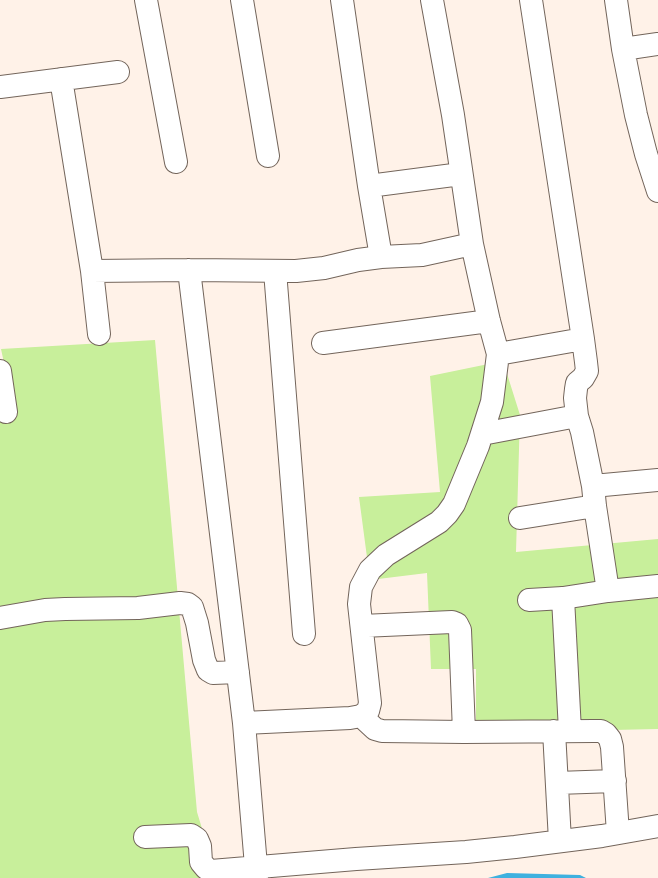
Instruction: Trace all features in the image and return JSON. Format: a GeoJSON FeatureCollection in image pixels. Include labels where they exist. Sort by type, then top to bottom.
{"type":"FeatureCollection","features":[{"type":"Feature","properties":{"kind":"street"},"geometry":{"type":"LineString","coordinates":[[146,0],[176,162]]}},
{"type":"Feature","properties":{"kind":"street"},"geometry":{"type":"LineString","coordinates":[[242,0],[268,156]]}},
{"type":"Feature","properties":{"kind":"street"},"geometry":{"type":"LineString","coordinates":[[342,0],[369,186],[381,257]]}},
{"type":"Feature","properties":{"kind":"street"},"geometry":{"type":"LineString","coordinates":[[244,723],[350,718],[361,716],[368,711],[370,703],[359,604],[361,587],[370,570],[386,555],[439,522],[447,514],[454,504],[478,446],[492,402],[498,354],[472,244],[453,115],[432,0]]}},
{"type":"Feature","properties":{"kind":"street"},"geometry":{"type":"LineString","coordinates":[[531,0],[583,339],[586,371],[583,378],[577,383],[575,398],[577,416],[582,432],[594,496],[608,591]]}},
{"type":"Feature","properties":{"kind":"street"},"geometry":{"type":"LineString","coordinates":[[616,0],[623,49],[636,114],[646,154],[658,191]]}},
{"type":"Feature","properties":{"kind":"street"},"geometry":{"type":"LineString","coordinates":[[623,49],[658,44]]}},
{"type":"Feature","properties":{"kind":"street"},"geometry":{"type":"LineString","coordinates":[[0,87],[118,72]]}},
{"type":"Feature","properties":{"kind":"street"},"geometry":{"type":"LineString","coordinates":[[61,79],[92,271],[99,334]]}},
{"type":"Feature","properties":{"kind":"street"},"geometry":{"type":"LineString","coordinates":[[369,186],[461,174]]}},
{"type":"Feature","properties":{"kind":"street"},"geometry":{"type":"LineString","coordinates":[[92,271],[296,270],[324,268],[358,260],[381,257],[422,255],[472,244]]}},
{"type":"Feature","properties":{"kind":"street"},"geometry":{"type":"LineString","coordinates":[[189,270],[244,723],[257,872]]}},
{"type":"Feature","properties":{"kind":"street"},"geometry":{"type":"LineString","coordinates":[[275,271],[304,634]]}},
{"type":"Feature","properties":{"kind":"street"},"geometry":{"type":"LineString","coordinates":[[323,343],[489,321]]}},
{"type":"Feature","properties":{"kind":"street"},"geometry":{"type":"LineString","coordinates":[[498,354],[583,339]]}},
{"type":"Feature","properties":{"kind":"street"},"geometry":{"type":"LineString","coordinates":[[0,371],[6,412]]}},
{"type":"Feature","properties":{"kind":"street"},"geometry":{"type":"LineString","coordinates":[[482,434],[577,416]]}},
{"type":"Feature","properties":{"kind":"street"},"geometry":{"type":"LineString","coordinates":[[520,518],[594,496],[658,480]]}},
{"type":"Feature","properties":{"kind":"street"},"geometry":{"type":"LineString","coordinates":[[529,600],[563,598],[608,591],[658,586]]}},
{"type":"Feature","properties":{"kind":"street"},"geometry":{"type":"LineString","coordinates":[[560,841],[557,783],[562,731],[563,598]]}},
{"type":"Feature","properties":{"kind":"street"},"geometry":{"type":"LineString","coordinates":[[0,618],[45,610],[138,608],[180,603],[188,604],[192,607],[197,623],[204,660],[208,670],[213,673],[238,672]]}},
{"type":"Feature","properties":{"kind":"street"},"geometry":{"type":"LineString","coordinates":[[362,626],[452,622],[457,624],[460,630],[464,732]]}},
{"type":"Feature","properties":{"kind":"street"},"geometry":{"type":"LineString","coordinates":[[361,716],[375,729],[382,731],[601,731],[610,739],[612,747],[618,833]]}},
{"type":"Feature","properties":{"kind":"street"},"geometry":{"type":"LineString","coordinates":[[557,783],[615,781]]}},
{"type":"Feature","properties":{"kind":"street"},"geometry":{"type":"LineString","coordinates":[[145,837],[191,835],[197,839],[200,846],[201,862],[211,871],[257,872],[356,869],[466,852],[560,841],[658,826]]}},
{"type":"Feature","properties":{"kind":"green space"},"geometry":{"type":"Polygon","coordinates":[[[155,340],[197,812],[217,878],[0,878],[0,396],[11,395],[1,349],[155,340]]]}},
{"type":"Feature","properties":{"kind":"green space"},"geometry":{"type":"Polygon","coordinates":[[[503,361],[520,415],[516,552],[658,539],[658,729],[476,733],[476,669],[431,669],[427,573],[370,580],[359,497],[440,492],[430,376],[503,361]]]}},
{"type":"Feature","properties":{"kind":"water"},"geometry":{"type":"Polygon","coordinates":[[[507,873],[580,875],[586,878],[488,878],[507,873]]]}}]}
